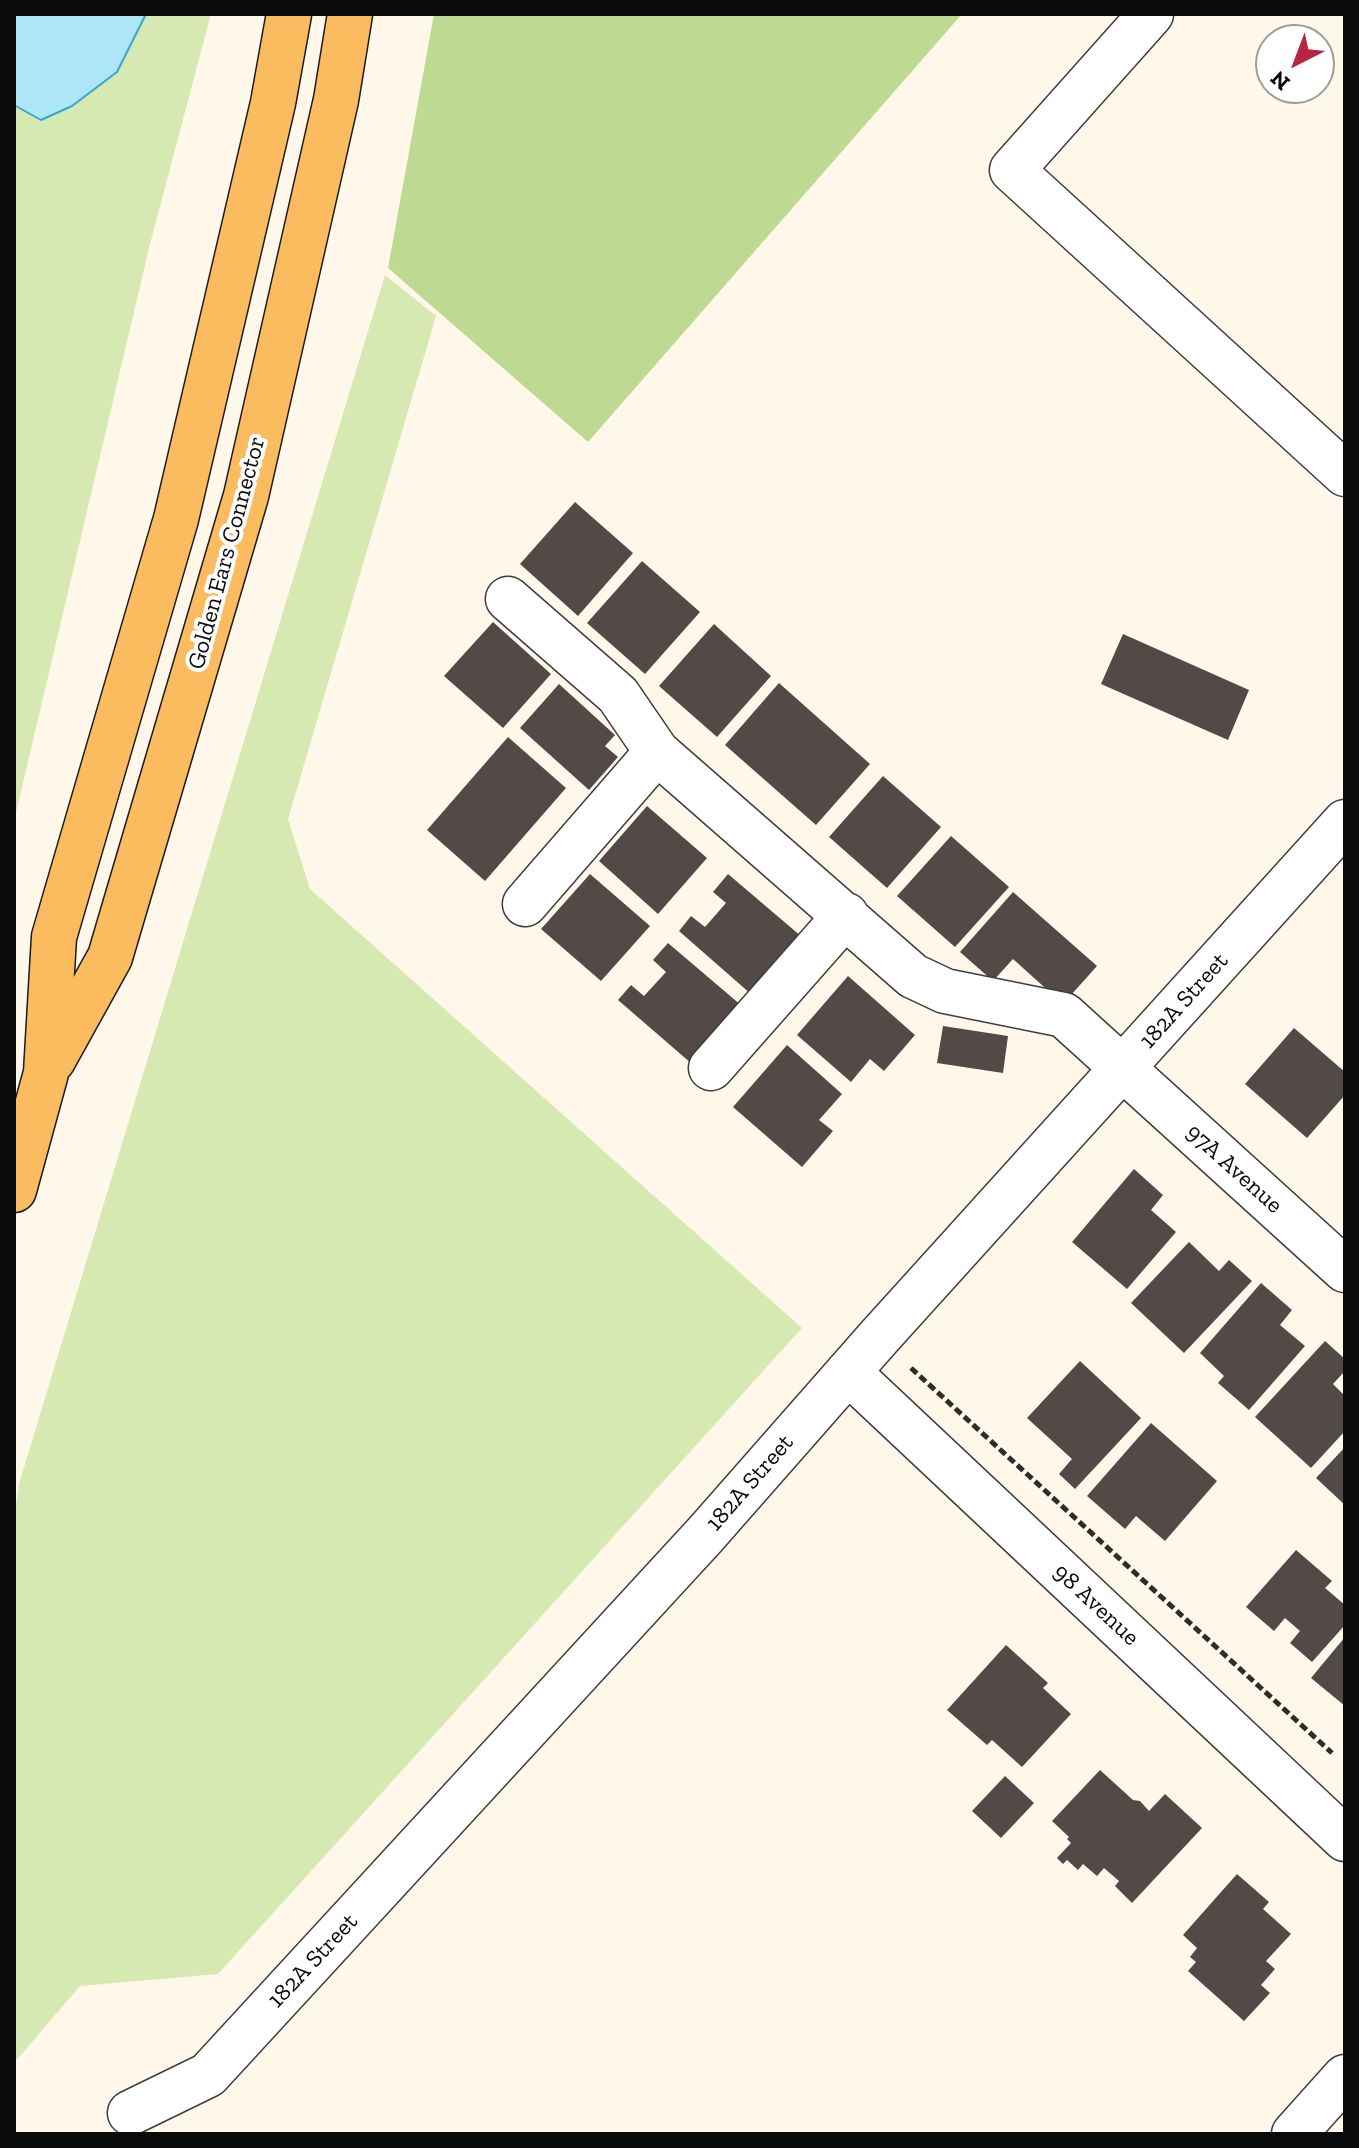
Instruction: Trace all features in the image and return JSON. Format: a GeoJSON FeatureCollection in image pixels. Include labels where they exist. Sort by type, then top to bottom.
{"type":"FeatureCollection","features":[{"type":"Feature","properties":{"kind":"main road","name":"Golden Ears Connector"},"geometry":{"type":"LineString","coordinates":[[14,1190],[46,1073],[54,937],[176,519],[273,103],[289,14]]}},
{"type":"Feature","properties":{"kind":"main road","name":"Golden Ears Connector"},"geometry":{"type":"LineString","coordinates":[[46,1073],[110,957],[246,496],[336,100],[350,14]]}},
{"type":"Feature","properties":{"kind":"street"},"geometry":{"type":"LineString","coordinates":[[1151,14],[1012,170],[1345,474]]}},
{"type":"Feature","properties":{"kind":"street","name":"97A Avenue"},"geometry":{"type":"LineString","coordinates":[[508,599],[618,695],[657,752],[913,976],[945,991],[1064,1015],[1345,1270]]}},
{"type":"Feature","properties":{"kind":"street"},"geometry":{"type":"LineString","coordinates":[[525,904],[657,752]]}},
{"type":"Feature","properties":{"kind":"street","name":"182A Street"},"geometry":{"type":"LineString","coordinates":[[130,2113],[208,2075],[705,1535],[848,1372],[1345,822]]}},
{"type":"Feature","properties":{"kind":"street"},"geometry":{"type":"LineString","coordinates":[[711,1068],[846,915]]}},
{"type":"Feature","properties":{"kind":"street","name":"98 Avenue"},"geometry":{"type":"LineString","coordinates":[[848,1372],[1345,1839]]}},
{"type":"Feature","properties":{"kind":"street"},"geometry":{"type":"LineString","coordinates":[[1294,2134],[1345,2077]]}},
{"type":"Feature","properties":{"kind":"path"},"geometry":{"type":"LineString","coordinates":[[911,1368],[1332,1753]]}},
{"type":"Feature","properties":{"kind":"green space"},"geometry":{"type":"Polygon","coordinates":[[[146,14],[211,14],[150,244],[14,821],[14,105],[41,120],[117,72],[146,14]]]}},
{"type":"Feature","properties":{"kind":"green space"},"geometry":{"type":"Polygon","coordinates":[[[434,14],[962,14],[588,442],[388,268],[434,14]]]}},
{"type":"Feature","properties":{"kind":"green space"},"geometry":{"type":"Polygon","coordinates":[[[385,275],[436,316],[288,819],[310,889],[802,1328],[218,1974],[80,1986],[14,2063],[14,1521],[19,1484],[385,275]]]}},
{"type":"Feature","properties":{"kind":"water"},"geometry":{"type":"Polygon","coordinates":[[[14,14],[146,14],[117,72],[72,106],[41,120],[14,105],[14,14]]]}},
{"type":"Feature","properties":{"kind":"building"},"geometry":{"type":"Polygon","coordinates":[[[575,502],[633,553],[578,616],[520,564],[575,502]]]}},
{"type":"Feature","properties":{"kind":"building"},"geometry":{"type":"Polygon","coordinates":[[[642,561],[700,612],[645,674],[587,623],[642,561]]]}},
{"type":"Feature","properties":{"kind":"building"},"geometry":{"type":"Polygon","coordinates":[[[493,622],[551,674],[503,728],[444,676],[493,622]]]}},
{"type":"Feature","properties":{"kind":"building"},"geometry":{"type":"Polygon","coordinates":[[[714,624],[771,676],[717,737],[659,686],[714,624]]]}},
{"type":"Feature","properties":{"kind":"building"},"geometry":{"type":"Polygon","coordinates":[[[1123,634],[1249,690],[1228,740],[1101,684],[1123,634]]]}},
{"type":"Feature","properties":{"kind":"building"},"geometry":{"type":"Polygon","coordinates":[[[779,683],[870,764],[816,825],[725,745],[779,683]]]}},
{"type":"Feature","properties":{"kind":"building"},"geometry":{"type":"Polygon","coordinates":[[[559,684],[615,735],[605,746],[618,757],[589,790],[520,728],[559,684]]]}},
{"type":"Feature","properties":{"kind":"building"},"geometry":{"type":"Polygon","coordinates":[[[508,737],[566,788],[485,881],[427,830],[508,737]]]}},
{"type":"Feature","properties":{"kind":"building"},"geometry":{"type":"Polygon","coordinates":[[[883,776],[941,827],[887,888],[829,837],[883,776]]]}},
{"type":"Feature","properties":{"kind":"building"},"geometry":{"type":"Polygon","coordinates":[[[647,806],[707,858],[658,914],[599,861],[647,806]]]}},
{"type":"Feature","properties":{"kind":"building"},"geometry":{"type":"Polygon","coordinates":[[[951,836],[1009,887],[955,947],[897,896],[951,836]]]}},
{"type":"Feature","properties":{"kind":"building"},"geometry":{"type":"Polygon","coordinates":[[[590,874],[650,926],[601,981],[541,929],[590,874]]]}},
{"type":"Feature","properties":{"kind":"building"},"geometry":{"type":"Polygon","coordinates":[[[728,874],[802,937],[752,995],[679,931],[691,916],[705,927],[726,903],[713,892],[728,874]]]}},
{"type":"Feature","properties":{"kind":"building"},"geometry":{"type":"Polygon","coordinates":[[[1013,892],[1097,966],[1063,1004],[1013,959],[993,981],[960,952],[1013,892]]]}},
{"type":"Feature","properties":{"kind":"building"},"geometry":{"type":"Polygon","coordinates":[[[668,943],[742,1006],[692,1064],[618,1000],[631,985],[644,996],[666,972],[653,960],[668,943]]]}},
{"type":"Feature","properties":{"kind":"building"},"geometry":{"type":"Polygon","coordinates":[[[848,976],[915,1035],[884,1071],[870,1059],[851,1082],[797,1035],[848,976]]]}},
{"type":"Feature","properties":{"kind":"building"},"geometry":{"type":"Polygon","coordinates":[[[943,1026],[1008,1036],[1003,1073],[937,1063],[943,1026]]]}},
{"type":"Feature","properties":{"kind":"building"},"geometry":{"type":"Polygon","coordinates":[[[1294,1028],[1345,1072],[1345,1095],[1307,1138],[1245,1084],[1294,1028]]]}},
{"type":"Feature","properties":{"kind":"building"},"geometry":{"type":"Polygon","coordinates":[[[787,1045],[842,1094],[819,1120],[833,1131],[802,1167],[733,1107],[787,1045]]]}},
{"type":"Feature","properties":{"kind":"building"},"geometry":{"type":"Polygon","coordinates":[[[1134,1169],[1163,1195],[1151,1210],[1176,1232],[1127,1289],[1072,1242],[1134,1169]]]}},
{"type":"Feature","properties":{"kind":"building"},"geometry":{"type":"Polygon","coordinates":[[[1189,1242],[1219,1271],[1229,1260],[1252,1281],[1184,1353],[1131,1303],[1189,1242]]]}},
{"type":"Feature","properties":{"kind":"building"},"geometry":{"type":"Polygon","coordinates":[[[1261,1283],[1292,1310],[1280,1325],[1305,1346],[1249,1410],[1218,1383],[1224,1376],[1200,1353],[1261,1283]]]}},
{"type":"Feature","properties":{"kind":"building"},"geometry":{"type":"Polygon","coordinates":[[[1325,1341],[1345,1359],[1345,1371],[1333,1384],[1345,1396],[1345,1431],[1311,1468],[1255,1417],[1325,1341]]]}},
{"type":"Feature","properties":{"kind":"building"},"geometry":{"type":"Polygon","coordinates":[[[1080,1361],[1141,1418],[1075,1489],[1059,1474],[1072,1459],[1027,1418],[1080,1361]]]}},
{"type":"Feature","properties":{"kind":"building"},"geometry":{"type":"Polygon","coordinates":[[[1151,1423],[1217,1481],[1165,1541],[1136,1516],[1125,1529],[1087,1496],[1151,1423]]]}},
{"type":"Feature","properties":{"kind":"building"},"geometry":{"type":"Polygon","coordinates":[[[1345,1447],[1345,1505],[1316,1478],[1345,1447]]]}},
{"type":"Feature","properties":{"kind":"building"},"geometry":{"type":"Polygon","coordinates":[[[1296,1550],[1332,1581],[1325,1588],[1345,1605],[1345,1625],[1312,1662],[1290,1643],[1300,1631],[1285,1618],[1274,1631],[1246,1607],[1296,1550]]]}},
{"type":"Feature","properties":{"kind":"building"},"geometry":{"type":"Polygon","coordinates":[[[1345,1637],[1345,1706],[1311,1678],[1345,1637]]]}},
{"type":"Feature","properties":{"kind":"building"},"geometry":{"type":"Polygon","coordinates":[[[1006,1645],[1048,1683],[1043,1688],[1071,1714],[1022,1767],[992,1740],[987,1745],[947,1710],[1006,1645]]]}},
{"type":"Feature","properties":{"kind":"building"},"geometry":{"type":"Polygon","coordinates":[[[1100,1770],[1149,1811],[1165,1794],[1202,1828],[1132,1903],[1115,1886],[1119,1881],[1104,1868],[1097,1876],[1083,1864],[1078,1870],[1067,1860],[1063,1864],[1057,1858],[1071,1843],[1067,1839],[1069,1837],[1052,1821],[1100,1770]]]}},
{"type":"Feature","properties":{"kind":"building"},"geometry":{"type":"Polygon","coordinates":[[[1005,1776],[1034,1803],[1001,1838],[972,1811],[1005,1776]]]}},
{"type":"Feature","properties":{"kind":"building"},"geometry":{"type":"Polygon","coordinates":[[[1237,1874],[1269,1902],[1263,1909],[1291,1934],[1266,1961],[1275,1969],[1261,1985],[1270,1993],[1244,2021],[1188,1971],[1196,1962],[1190,1957],[1197,1948],[1183,1935],[1237,1874]]]}}]}
